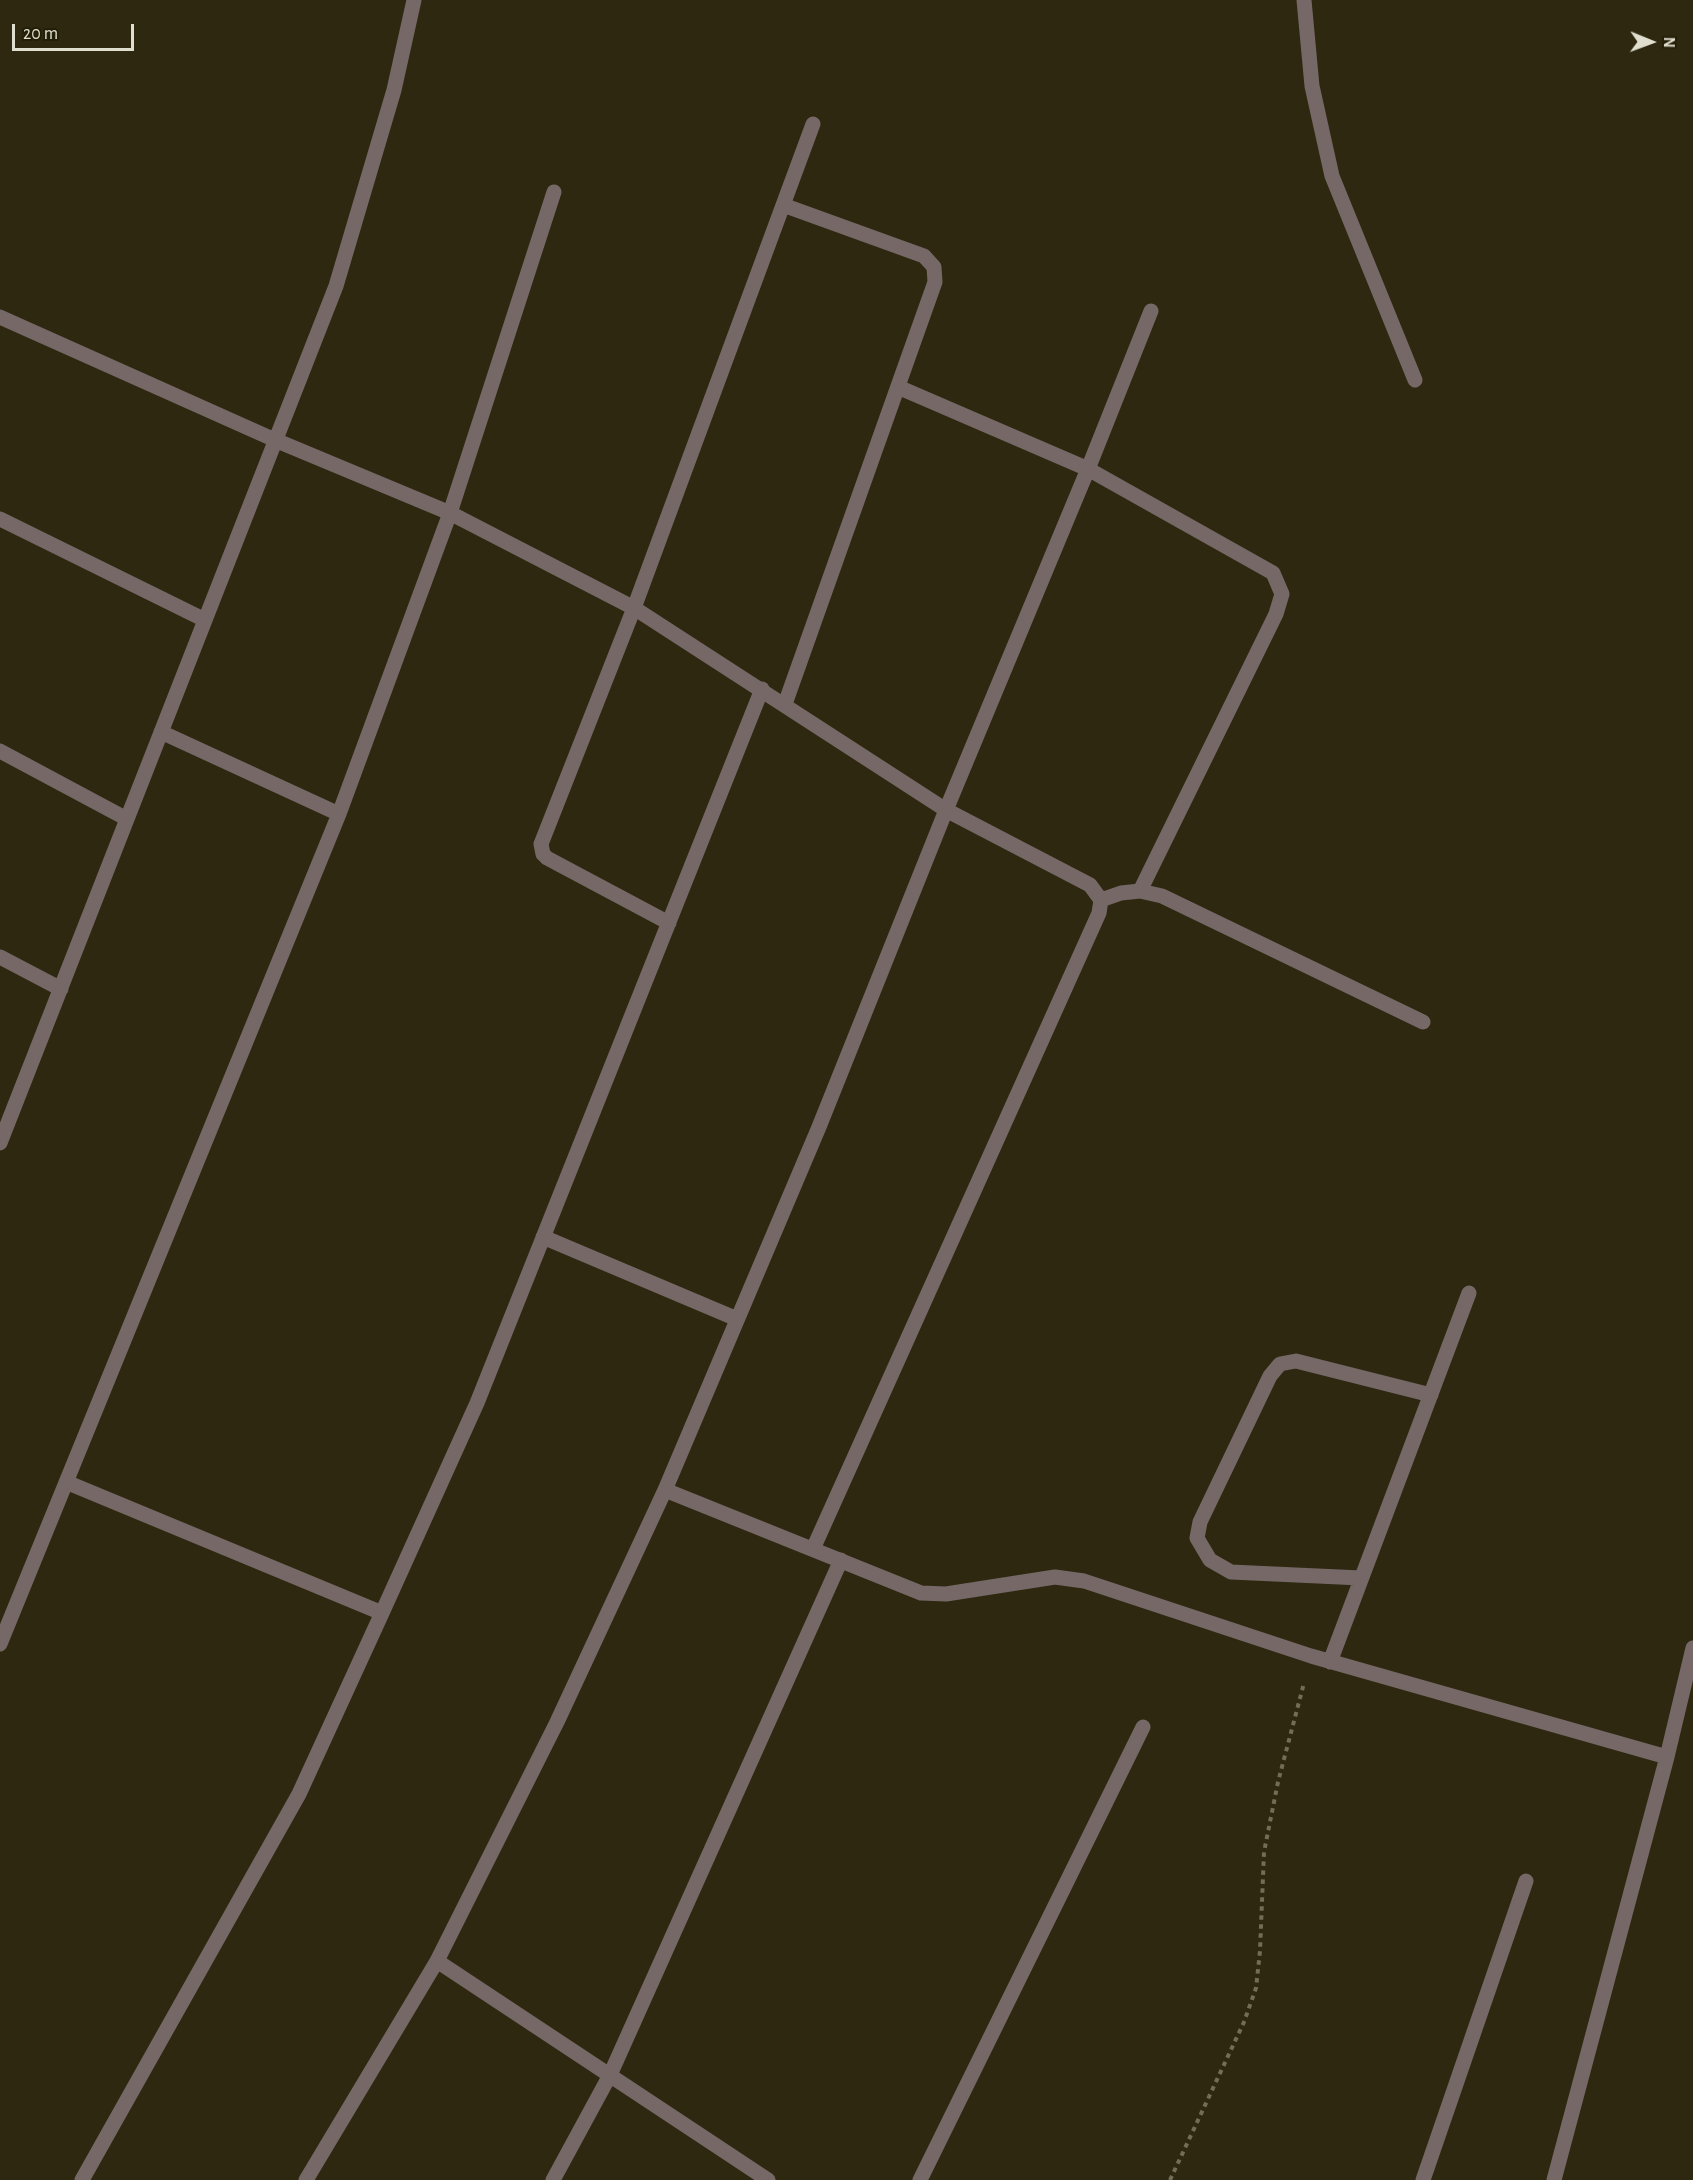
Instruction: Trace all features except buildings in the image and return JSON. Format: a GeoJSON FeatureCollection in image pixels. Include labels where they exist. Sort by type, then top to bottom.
{"type":"FeatureCollection","features":[{"type":"Feature","properties":{"kind":"street"},"geometry":{"type":"LineString","coordinates":[[0,1143],[336,286],[394,90],[414,0]]}},
{"type":"Feature","properties":{"kind":"street"},"geometry":{"type":"LineString","coordinates":[[1304,0],[1312,86],[1332,176],[1415,380]]}},
{"type":"Feature","properties":{"kind":"street"},"geometry":{"type":"LineString","coordinates":[[669,923],[547,858],[543,854],[542,844],[634,608],[813,124]]}},
{"type":"Feature","properties":{"kind":"street"},"geometry":{"type":"LineString","coordinates":[[0,1644],[339,814],[450,513],[554,192]]}},
{"type":"Feature","properties":{"kind":"street"},"geometry":{"type":"LineString","coordinates":[[783,205],[924,256],[934,267],[935,282],[785,704]]}},
{"type":"Feature","properties":{"kind":"street"},"geometry":{"type":"LineString","coordinates":[[306,2180],[437,1961],[557,1722],[665,1490],[819,1127],[946,810],[1088,469],[1150,311]]}},
{"type":"Feature","properties":{"kind":"street"},"geometry":{"type":"LineString","coordinates":[[0,317],[275,440],[450,513],[634,608],[946,810],[1090,885],[1101,900],[1100,913],[813,1549]]}},
{"type":"Feature","properties":{"kind":"street"},"geometry":{"type":"LineString","coordinates":[[898,387],[1088,469],[1273,573],[1282,594],[1276,614],[1140,891]]}},
{"type":"Feature","properties":{"kind":"street"},"geometry":{"type":"LineString","coordinates":[[0,519],[205,620]]}},
{"type":"Feature","properties":{"kind":"street"},"geometry":{"type":"LineString","coordinates":[[82,2180],[299,1794],[382,1613],[477,1403],[762,689]]}},
{"type":"Feature","properties":{"kind":"street"},"geometry":{"type":"LineString","coordinates":[[161,732],[339,814]]}},
{"type":"Feature","properties":{"kind":"street"},"geometry":{"type":"LineString","coordinates":[[0,751],[128,819]]}},
{"type":"Feature","properties":{"kind":"street"},"geometry":{"type":"LineString","coordinates":[[1101,900],[1121,893],[1140,891],[1162,896],[1423,1022]]}},
{"type":"Feature","properties":{"kind":"street"},"geometry":{"type":"LineString","coordinates":[[0,957],[61,989]]}},
{"type":"Feature","properties":{"kind":"street"},"geometry":{"type":"LineString","coordinates":[[543,1237],[737,1319]]}},
{"type":"Feature","properties":{"kind":"street"},"geometry":{"type":"LineString","coordinates":[[1330,1662],[1469,1293]]}},
{"type":"Feature","properties":{"kind":"street"},"geometry":{"type":"LineString","coordinates":[[1361,1578],[1231,1572],[1210,1560],[1197,1538],[1200,1522],[1270,1376],[1280,1364],[1296,1361],[1431,1395]]}},
{"type":"Feature","properties":{"kind":"street"},"geometry":{"type":"LineString","coordinates":[[66,1482],[382,1613]]}},
{"type":"Feature","properties":{"kind":"street"},"geometry":{"type":"LineString","coordinates":[[665,1490],[921,1593],[946,1594],[1055,1577],[1084,1581],[1330,1662],[1667,1757]]}},
{"type":"Feature","properties":{"kind":"street"},"geometry":{"type":"LineString","coordinates":[[554,2180],[610,2075],[841,1560]]}},
{"type":"Feature","properties":{"kind":"street"},"geometry":{"type":"LineString","coordinates":[[1554,2180],[1667,1757],[1693,1647]]}},
{"type":"Feature","properties":{"kind":"street"},"geometry":{"type":"LineString","coordinates":[[920,2180],[1143,1727]]}},
{"type":"Feature","properties":{"kind":"street"},"geometry":{"type":"LineString","coordinates":[[1423,2180],[1526,1881]]}},
{"type":"Feature","properties":{"kind":"street"},"geometry":{"type":"LineString","coordinates":[[437,1961],[765,2179]]}},
{"type":"Feature","properties":{"kind":"path"},"geometry":{"type":"LineString","coordinates":[[1170,2180],[1244,2022],[1256,1988],[1260,1951],[1264,1852],[1278,1782],[1311,1656]]}}]}
